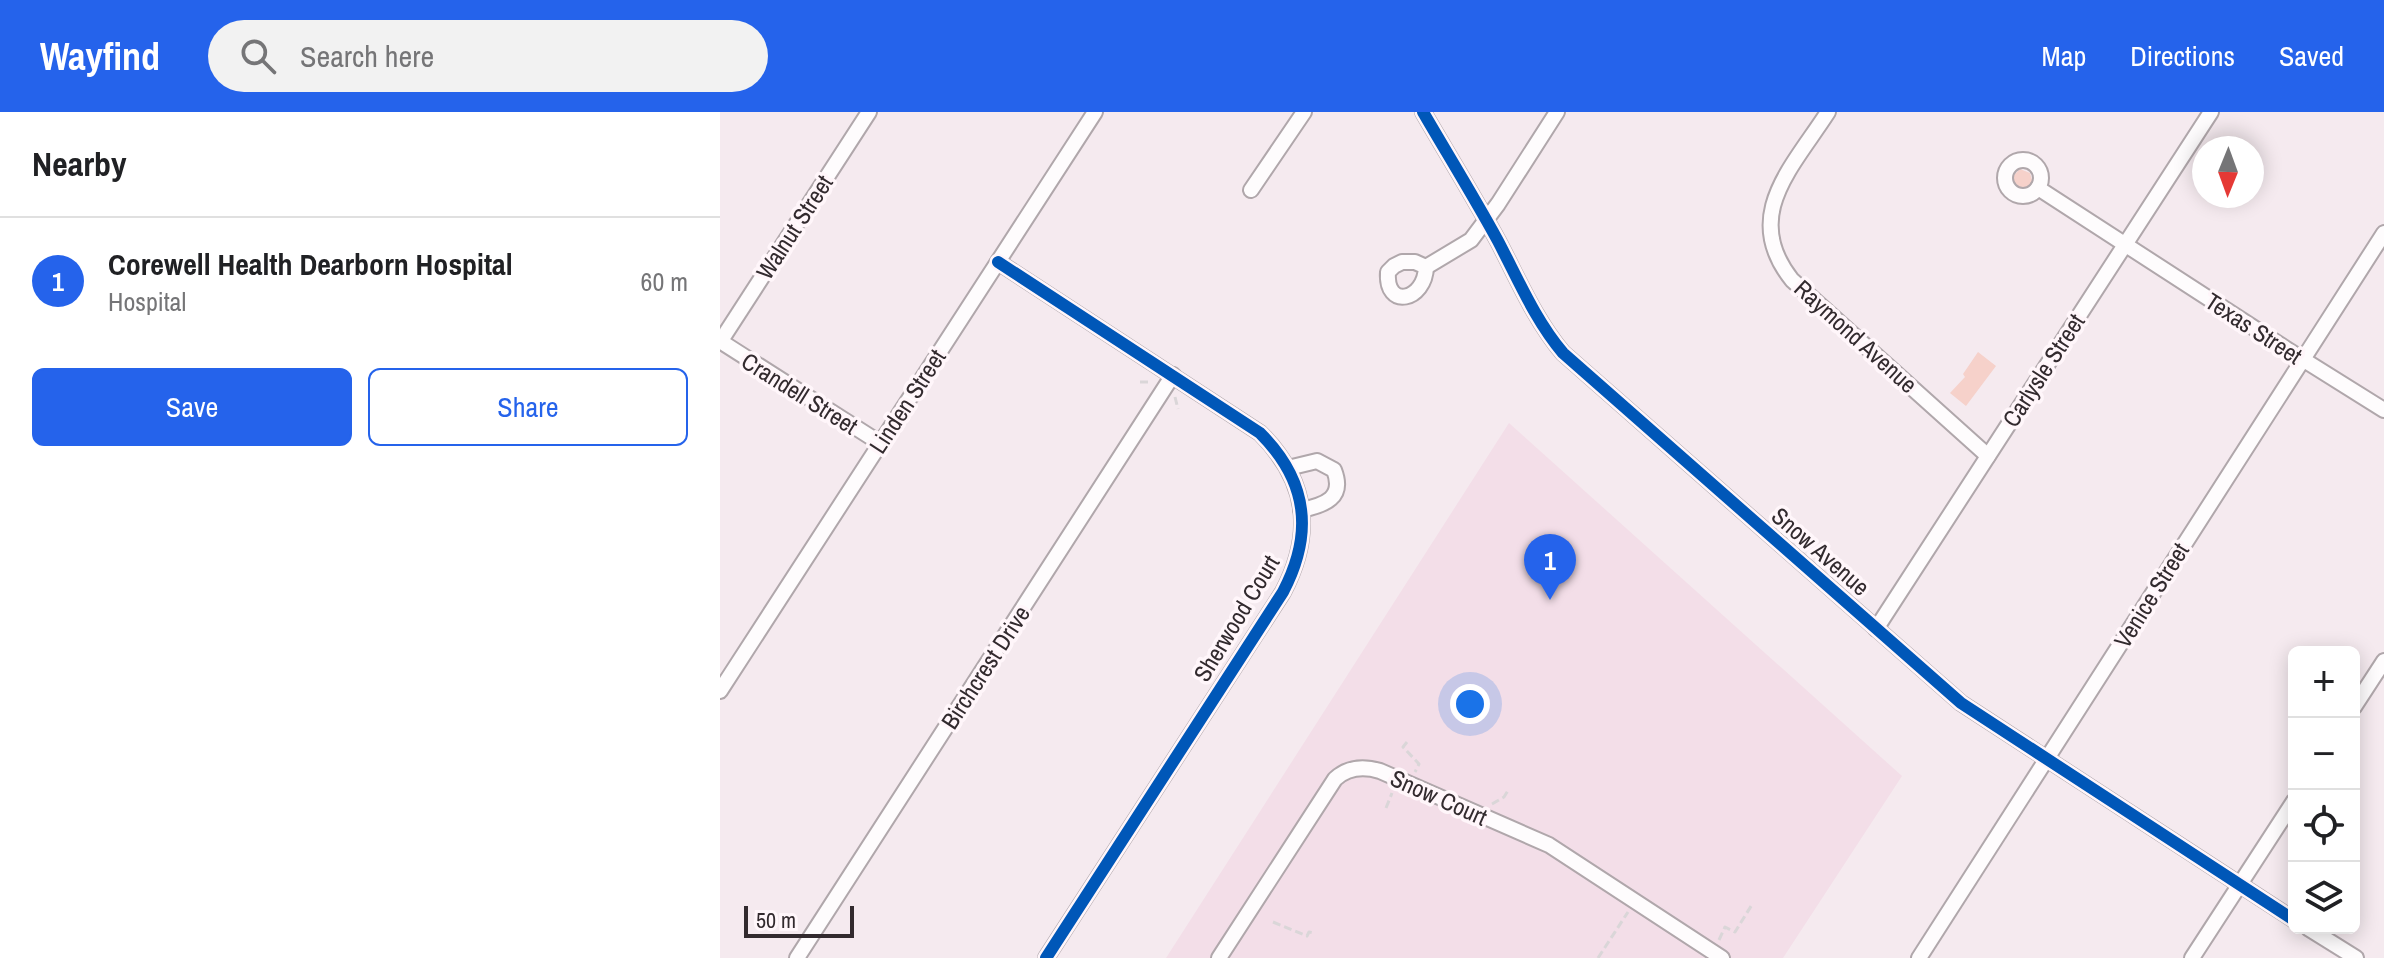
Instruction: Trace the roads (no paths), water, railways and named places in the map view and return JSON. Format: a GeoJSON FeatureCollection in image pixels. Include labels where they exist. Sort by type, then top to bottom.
{"type":"FeatureCollection","features":[{"type":"Feature","properties":{"kind":"street","name":"Walnut Street"},"geometry":{"type":"LineString","coordinates":[[720,341],[869,112]]}},
{"type":"Feature","properties":{"kind":"street","name":"Linden Street"},"geometry":{"type":"LineString","coordinates":[[720,691],[1095,112]]}},
{"type":"Feature","properties":{"kind":"street"},"geometry":{"type":"LineString","coordinates":[[1251,190],[1304,112]]}},
{"type":"Feature","properties":{"kind":"street","name":"Snow Avenue"},"geometry":{"type":"LineString","coordinates":[[1423,112],[1543,328],[1563,353],[1961,703],[2288,916]]}},
{"type":"Feature","properties":{"kind":"street"},"geometry":{"type":"LineString","coordinates":[[1426,267],[1471,240],[1557,112]]}},
{"type":"Feature","properties":{"kind":"street","name":"Raymond Avenue"},"geometry":{"type":"LineString","coordinates":[[1828,112],[1776,195],[1769,228],[1775,254],[1792,280],[1988,456]]}},
{"type":"Feature","properties":{"kind":"street","name":"Carlysle Street"},"geometry":{"type":"LineString","coordinates":[[1876,629],[2211,112]]}},
{"type":"Feature","properties":{"kind":"street","name":"Texas Street"},"geometry":{"type":"LineString","coordinates":[[2038,188],[2384,410]]}},
{"type":"Feature","properties":{"kind":"street","name":"Venice Street"},"geometry":{"type":"LineString","coordinates":[[1919,958],[2384,233]]}},
{"type":"Feature","properties":{"kind":"street","name":"Sherwood Court"},"geometry":{"type":"LineString","coordinates":[[998,262],[1260,433],[1288,468],[1297,488],[1301,510],[1299,555],[1283,592],[1046,958]]}},
{"type":"Feature","properties":{"kind":"street","name":"Crandell Street"},"geometry":{"type":"LineString","coordinates":[[720,341],[880,443]]}},
{"type":"Feature","properties":{"kind":"street","name":"Birchcrest Drive"},"geometry":{"type":"LineString","coordinates":[[797,958],[1173,375]]}},
{"type":"Feature","properties":{"kind":"street"},"geometry":{"type":"LineString","coordinates":[[1288,468],[1317,461],[1327,464],[1337,478],[1337,486],[1329,502],[1301,510]]}},
{"type":"Feature","properties":{"kind":"street"},"geometry":{"type":"LineString","coordinates":[[2360,698],[2384,661]]}},
{"type":"Feature","properties":{"kind":"street","name":"Snow Court"},"geometry":{"type":"LineString","coordinates":[[1219,958],[1335,779],[1350,769],[1364,768],[1380,771],[1549,845],[1720,951]]}},
{"type":"Feature","properties":{"kind":"street"},"geometry":{"type":"LineString","coordinates":[[2192,958],[2288,810]]}},
{"type":"Feature","properties":{"kind":"street"},"geometry":{"type":"LineString","coordinates":[[2318,934],[2356,958]]}},
{"type":"Feature","properties":{"kind":"place","name":"Corewell Health Dearborn Hospital"},"geometry":{"type":"Point","coordinates":[1550,600]}}]}
